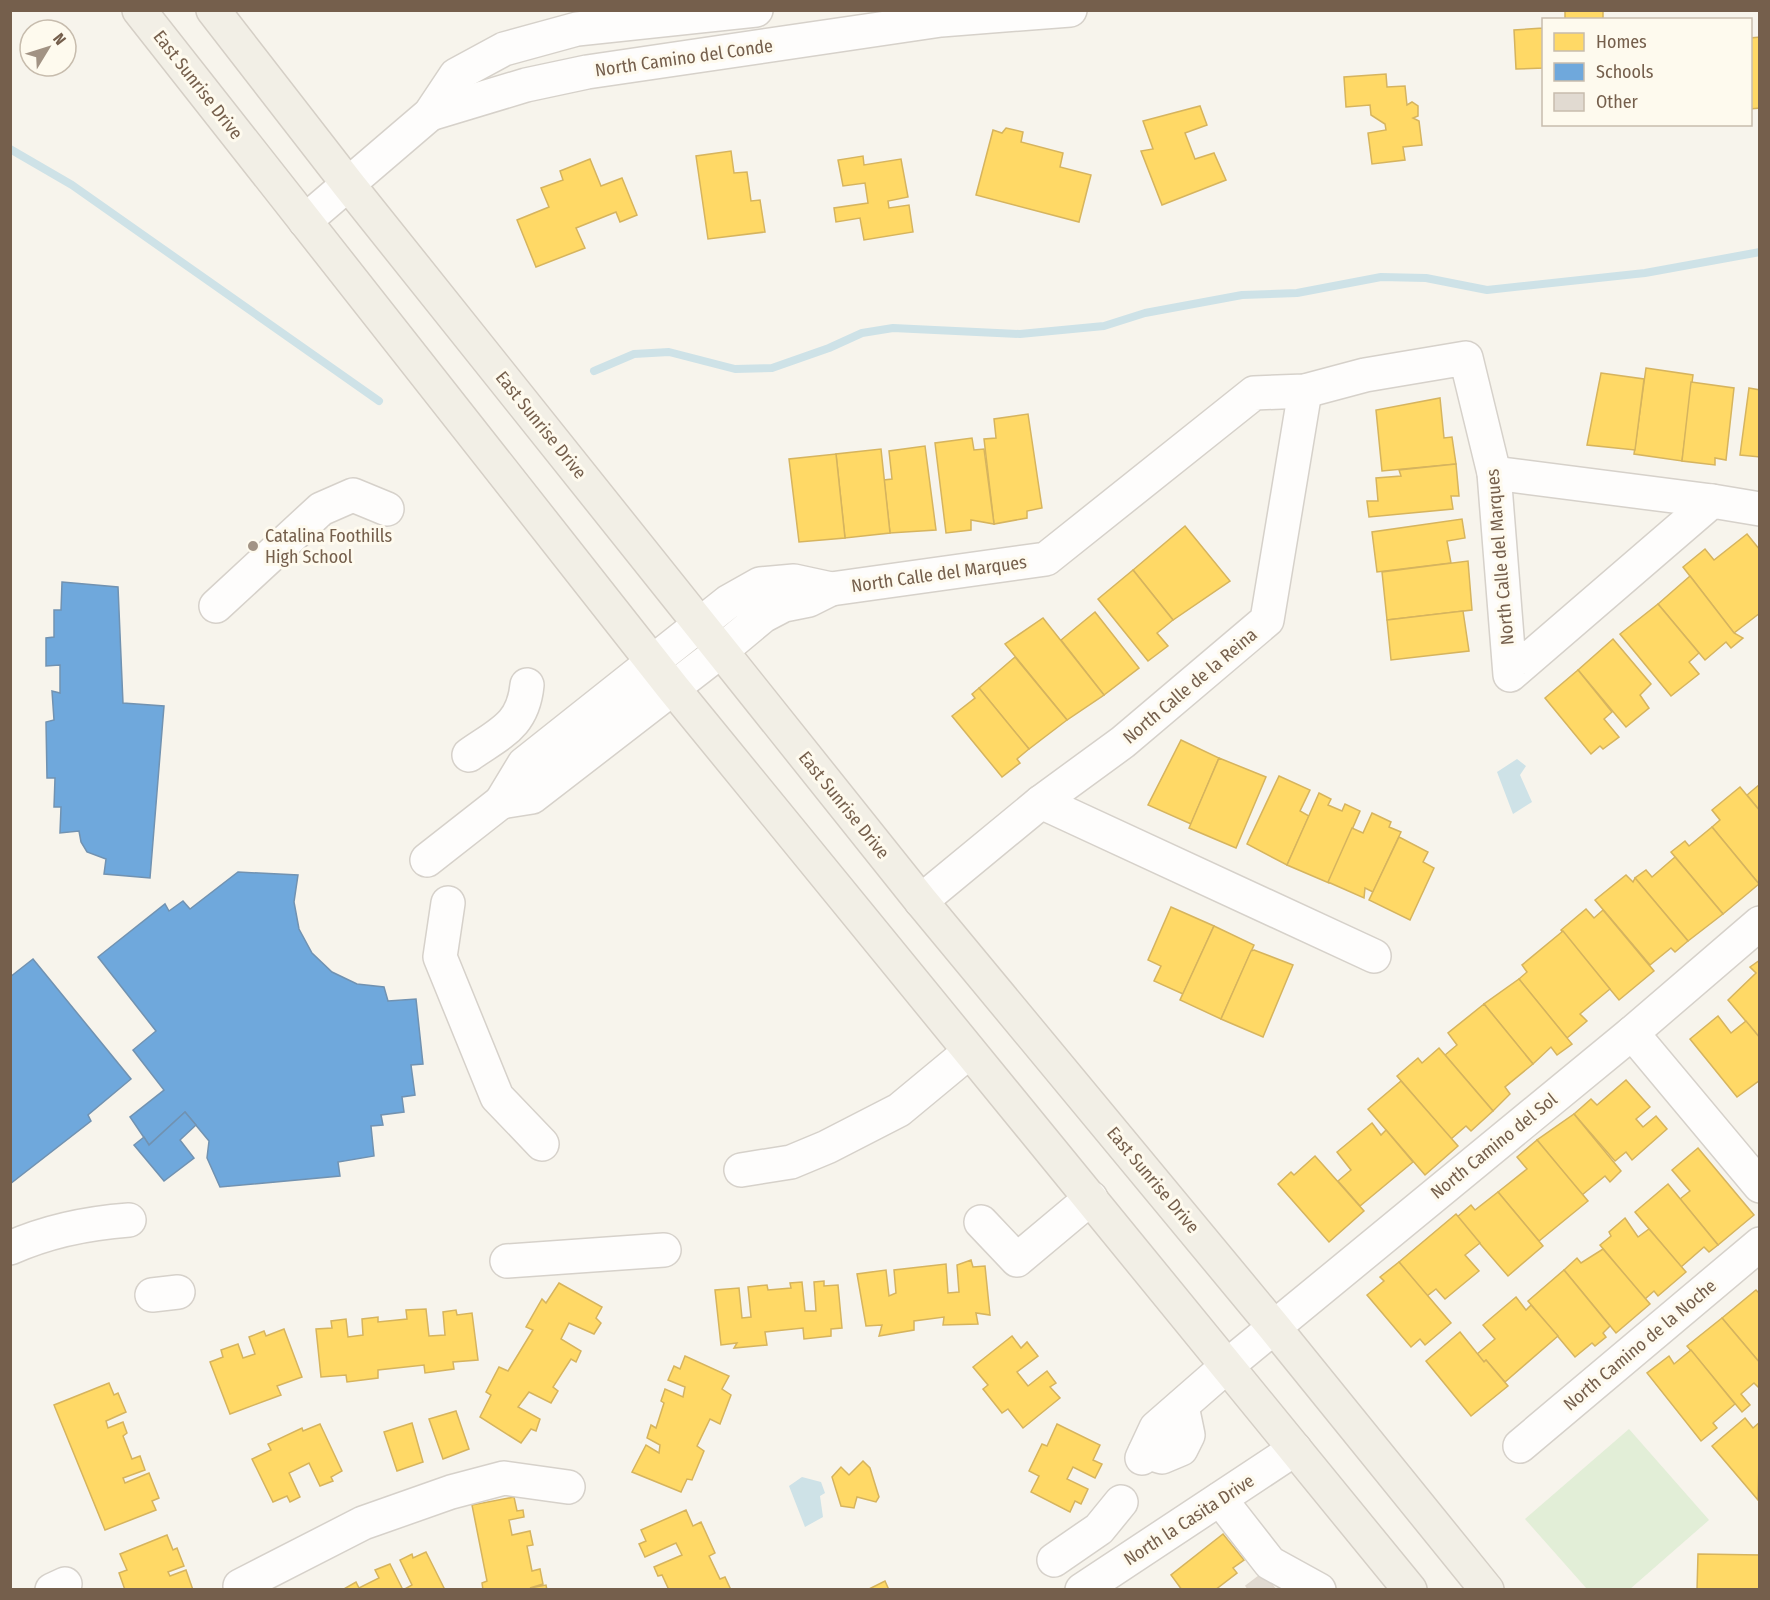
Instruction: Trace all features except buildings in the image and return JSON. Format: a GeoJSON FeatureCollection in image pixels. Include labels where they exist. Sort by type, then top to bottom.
{"type":"FeatureCollection","features":[{"type":"Feature","properties":{"kind":"main road","name":"East Sunrise Drive"},"geometry":{"type":"LineString","coordinates":[[139,10],[652,663],[1410,1590]]}},
{"type":"Feature","properties":{"kind":"main road","name":"East Sunrise Drive"},"geometry":{"type":"LineString","coordinates":[[213,10],[348,184],[921,901],[1274,1327],[1487,1590]]}},
{"type":"Feature","properties":{"kind":"street","name":"North Camino del Conde"},"geometry":{"type":"LineString","coordinates":[[430,114],[526,85],[587,72],[941,15],[1070,10]]}},
{"type":"Feature","properties":{"kind":"street","name":"North Camino del Conde"},"geometry":{"type":"LineString","coordinates":[[305,221],[430,114],[456,75],[504,49],[574,20],[746,11]]}},
{"type":"Feature","properties":{"kind":"street","name":"North Calle del Marques"},"geometry":{"type":"LineString","coordinates":[[501,802],[532,797],[763,616],[784,605],[809,600],[831,589],[1046,559],[1254,393],[1305,391],[1365,375],[1466,358],[1494,473],[1510,675],[1712,501]]}},
{"type":"Feature","properties":{"kind":"street","name":"North Calle de la Reina"},"geometry":{"type":"LineString","coordinates":[[921,901],[1041,802],[1123,742],[1267,620],[1305,391]]}},
{"type":"Feature","properties":{"kind":"street"},"geometry":{"type":"LineString","coordinates":[[1494,473],[1760,509]]}},
{"type":"Feature","properties":{"kind":"street"},"geometry":{"type":"LineString","coordinates":[[216,606],[321,509],[353,495],[387,509]]}},
{"type":"Feature","properties":{"kind":"street","name":"North Calle del Marques"},"geometry":{"type":"LineString","coordinates":[[501,802],[524,764],[728,602],[760,585],[794,581],[831,589]]}},
{"type":"Feature","properties":{"kind":"street"},"geometry":{"type":"LineString","coordinates":[[469,755],[511,725],[525,706],[527,685]]}},
{"type":"Feature","properties":{"kind":"street"},"geometry":{"type":"LineString","coordinates":[[427,860],[501,802]]}},
{"type":"Feature","properties":{"kind":"street"},"geometry":{"type":"LineString","coordinates":[[1041,802],[1374,956]]}},
{"type":"Feature","properties":{"kind":"street"},"geometry":{"type":"LineString","coordinates":[[447,903],[440,957],[497,1097],[542,1144]]}},
{"type":"Feature","properties":{"kind":"street","name":"North Camino del Sol"},"geometry":{"type":"LineString","coordinates":[[1144,1455],[1156,1428],[1227,1366],[1632,1033],[1760,923]]}},
{"type":"Feature","properties":{"kind":"street"},"geometry":{"type":"LineString","coordinates":[[1632,1033],[1760,1186]]}},
{"type":"Feature","properties":{"kind":"street"},"geometry":{"type":"LineString","coordinates":[[741,1170],[790,1162],[828,1148],[899,1110],[969,1052]]}},
{"type":"Feature","properties":{"kind":"street"},"geometry":{"type":"LineString","coordinates":[[981,1222],[1017,1260],[1091,1198]]}},
{"type":"Feature","properties":{"kind":"street"},"geometry":{"type":"LineString","coordinates":[[10,1248],[28,1240],[90,1223],[129,1220]]}},
{"type":"Feature","properties":{"kind":"street","name":"North Camino de la Noche"},"geometry":{"type":"LineString","coordinates":[[1520,1446],[1760,1244]]}},
{"type":"Feature","properties":{"kind":"street"},"geometry":{"type":"LineString","coordinates":[[507,1261],[664,1250]]}},
{"type":"Feature","properties":{"kind":"street","name":"North la Casita Drive"},"geometry":{"type":"LineString","coordinates":[[1082,1590],[1295,1449]]}},
{"type":"Feature","properties":{"kind":"street"},"geometry":{"type":"LineString","coordinates":[[240,1586],[363,1523],[451,1492],[504,1478],[568,1487]]}},
{"type":"Feature","properties":{"kind":"street"},"geometry":{"type":"LineString","coordinates":[[1220,1499],[1270,1563],[1319,1590]]}},
{"type":"Feature","properties":{"kind":"street"},"geometry":{"type":"LineString","coordinates":[[1054,1560],[1099,1529],[1121,1502]]}},
{"type":"Feature","properties":{"kind":"green space"},"geometry":{"type":"Polygon","coordinates":[[[1629,1429],[1709,1520],[1630,1589],[1587,1589],[1525,1519],[1629,1429]]]}},
{"type":"Feature","properties":{"kind":"shaded area"},"geometry":{"type":"Polygon","coordinates":[[[1517,759],[1526,766],[1520,775],[1532,802],[1513,814],[1497,772],[1517,759]]]}},
{"type":"Feature","properties":{"kind":"shaded area"},"geometry":{"type":"Polygon","coordinates":[[[802,1477],[821,1482],[825,1493],[820,1496],[823,1517],[805,1527],[789,1486],[802,1477]]]}},
{"type":"Feature","properties":{"kind":"waterway"},"geometry":{"type":"LineString","coordinates":[[10,149],[72,185],[379,401]]}},
{"type":"Feature","properties":{"kind":"waterway"},"geometry":{"type":"LineString","coordinates":[[594,371],[634,354],[669,352],[735,369],[772,368],[829,348],[862,333],[893,328],[1020,334],[1104,326],[1145,313],[1242,295],[1297,293],[1381,277],[1426,278],[1487,290],[1645,273],[1760,252]]}},
{"type":"Feature","properties":{"kind":"place","name":"Catalina Foothills High School"},"geometry":{"type":"Point","coordinates":[253,546]}}]}
